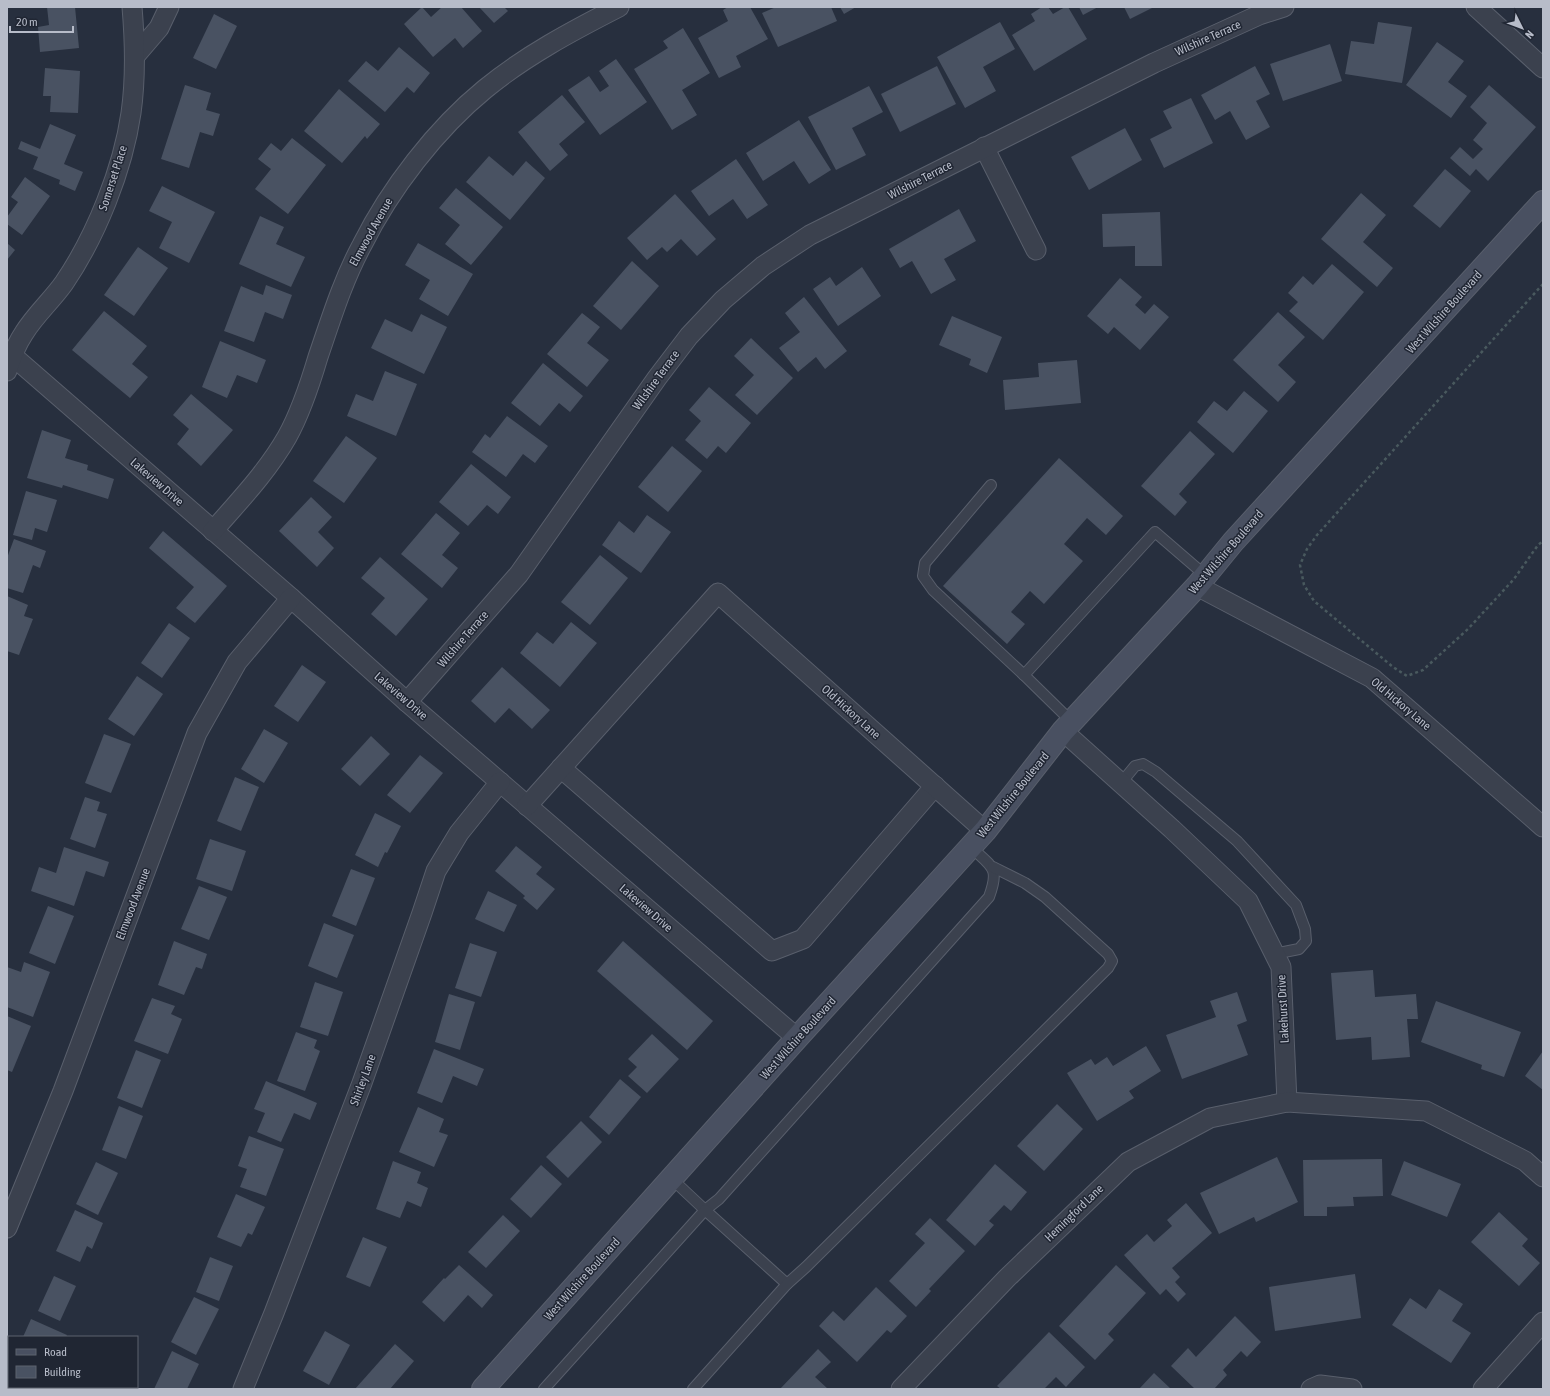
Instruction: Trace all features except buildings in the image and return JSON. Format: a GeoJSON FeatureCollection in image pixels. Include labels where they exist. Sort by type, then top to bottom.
{"type":"FeatureCollection","features":[{"type":"Feature","properties":{"kind":"street","name":"Somerset Place"},"geometry":{"type":"LineString","coordinates":[[9,359],[24,332],[64,283],[83,250],[106,204],[122,153],[131,114],[135,56],[132,7]]}},
{"type":"Feature","properties":{"kind":"street"},"geometry":{"type":"LineString","coordinates":[[135,56],[159,28],[169,7]]}},
{"type":"Feature","properties":{"kind":"street","name":"Elmwood Avenue"},"geometry":{"type":"LineString","coordinates":[[213,531],[263,472],[287,436],[307,391],[332,316],[358,253],[381,210],[404,176],[428,146],[484,90],[525,60],[578,28],[619,7]]}},
{"type":"Feature","properties":{"kind":"street","name":"Wilshire Terrace"},"geometry":{"type":"LineString","coordinates":[[407,702],[519,574],[657,378],[689,336],[723,300],[763,266],[810,235],[984,147],[1154,63],[1259,15],[1284,7]]}},
{"type":"Feature","properties":{"kind":"street"},"geometry":{"type":"LineString","coordinates":[[1476,7],[1543,68]]}},
{"type":"Feature","properties":{"kind":"street"},"geometry":{"type":"LineString","coordinates":[[984,147],[1036,250]]}},
{"type":"Feature","properties":{"kind":"street","name":"West Wilshire Boulevard"},"geometry":{"type":"LineString","coordinates":[[483,1389],[797,1038],[978,839],[1067,727],[1202,581],[1233,542],[1543,202]]}},
{"type":"Feature","properties":{"kind":"street","name":"Lakeview Drive"},"geometry":{"type":"LineString","coordinates":[[9,359],[291,598],[407,702],[797,1038]]}},
{"type":"Feature","properties":{"kind":"street","name":"Old Hickory Lane"},"geometry":{"type":"LineString","coordinates":[[1202,581],[1372,678],[1543,827]]}},
{"type":"Feature","properties":{"kind":"street","name":"Old Hickory Lane"},"geometry":{"type":"LineString","coordinates":[[561,768],[718,593],[935,786],[978,839]]}},
{"type":"Feature","properties":{"kind":"street","name":"Elmwood Avenue"},"geometry":{"type":"LineString","coordinates":[[7,1228],[63,1090],[197,733],[237,662],[291,598]]}},
{"type":"Feature","properties":{"kind":"street","name":"Lakehurst Drive"},"geometry":{"type":"LineString","coordinates":[[1067,727],[1121,784],[1248,901],[1281,967],[1287,1102]]}},
{"type":"Feature","properties":{"kind":"street"},"geometry":{"type":"LineString","coordinates":[[527,806],[561,768],[772,951],[803,940],[935,786]]}},
{"type":"Feature","properties":{"kind":"street","name":"Shirley Lane"},"geometry":{"type":"LineString","coordinates":[[243,1389],[274,1313],[362,1083],[436,871],[459,832],[500,782]]}},
{"type":"Feature","properties":{"kind":"street"},"geometry":{"type":"LineString","coordinates":[[1287,1102],[1426,1111],[1525,1161],[1543,1177]]}},
{"type":"Feature","properties":{"kind":"street","name":"Hemingford Lane"},"geometry":{"type":"LineString","coordinates":[[902,1389],[1007,1278],[1128,1162],[1210,1118],[1287,1102]]}},
{"type":"Feature","properties":{"kind":"street"},"geometry":{"type":"LineString","coordinates":[[1483,1389],[1543,1322]]}},
{"type":"Feature","properties":{"kind":"street"},"geometry":{"type":"LineString","coordinates":[[1310,1389],[1320,1385],[1352,1389]]}},
{"type":"Feature","properties":{"kind":"lane"},"geometry":{"type":"LineString","coordinates":[[991,485],[924,563],[922,576],[933,590],[1024,675],[1067,727]]}},
{"type":"Feature","properties":{"kind":"lane"},"geometry":{"type":"LineString","coordinates":[[1024,675],[1155,532],[1202,581]]}},
{"type":"Feature","properties":{"kind":"lane"},"geometry":{"type":"LineString","coordinates":[[1121,784],[1135,766],[1143,764],[1156,772],[1237,841],[1296,905],[1305,930],[1306,941],[1299,949],[1274,954]]}},
{"type":"Feature","properties":{"kind":"lane"},"geometry":{"type":"LineString","coordinates":[[544,1389],[705,1210],[724,1193],[989,897],[995,880],[993,867],[978,839]]}},
{"type":"Feature","properties":{"kind":"lane"},"geometry":{"type":"LineString","coordinates":[[693,1389],[787,1284],[1108,968],[1112,961],[1108,954],[1045,897],[1025,883],[993,867]]}},
{"type":"Feature","properties":{"kind":"lane"},"geometry":{"type":"LineString","coordinates":[[672,1178],[787,1284]]}},
{"type":"Feature","properties":{"kind":"path"},"geometry":{"type":"LineString","coordinates":[[1543,284],[1317,534],[1307,549],[1300,565],[1304,585],[1314,601],[1393,667],[1407,676],[1423,670],[1468,629],[1514,579],[1538,545],[1543,541]]}}]}
